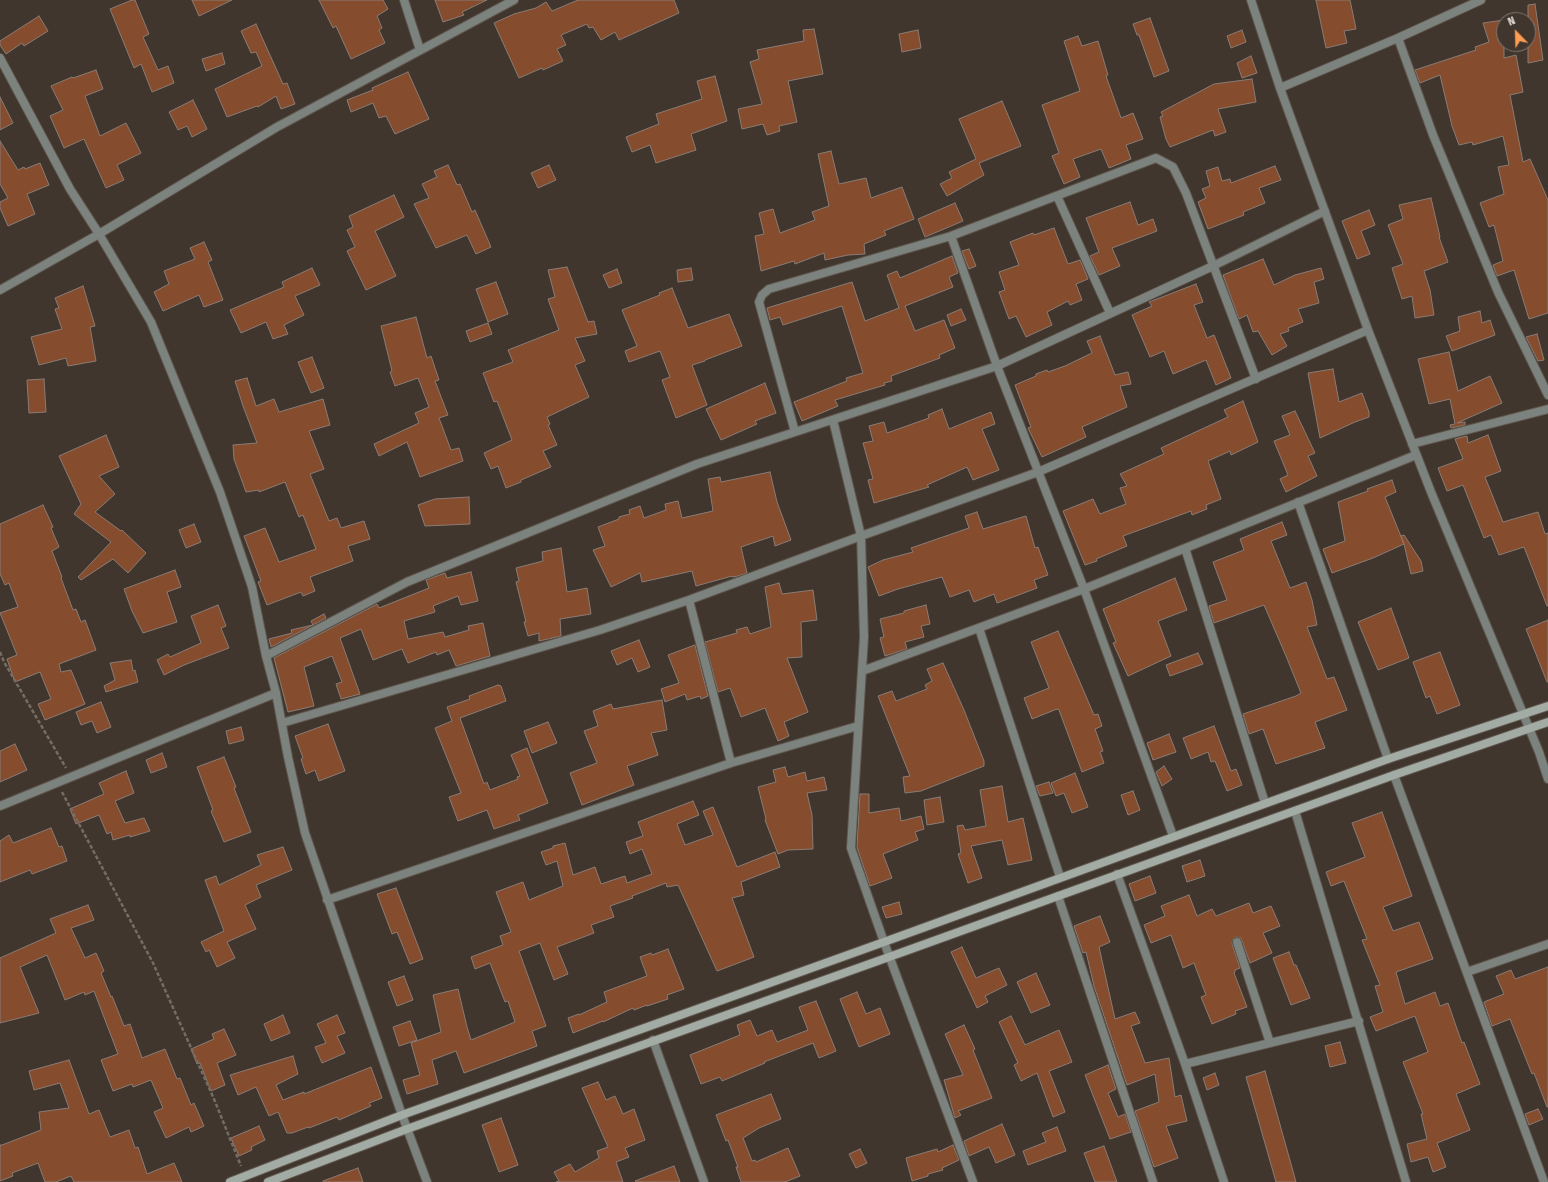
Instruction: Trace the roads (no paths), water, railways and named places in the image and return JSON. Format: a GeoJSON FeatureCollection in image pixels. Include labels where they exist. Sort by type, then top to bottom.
{"type":"FeatureCollection","features":[{"type":"Feature","properties":{"kind":"main road"},"geometry":{"type":"LineString","coordinates":[[230,1182],[402,1115],[884,942],[1173,836],[1388,759],[1522,713],[1548,706]]}},
{"type":"Feature","properties":{"kind":"main road"},"geometry":{"type":"LineString","coordinates":[[268,1182],[407,1129],[653,1040],[889,957],[1295,810],[1548,722]]}},
{"type":"Feature","properties":{"kind":"street"},"geometry":{"type":"LineString","coordinates":[[404,0],[420,50]]}},
{"type":"Feature","properties":{"kind":"street"},"geometry":{"type":"LineString","coordinates":[[0,290],[99,234],[277,127],[514,0]]}},
{"type":"Feature","properties":{"kind":"street"},"geometry":{"type":"LineString","coordinates":[[1251,0],[1280,88],[1368,330],[1416,455],[1539,752],[1548,779]]}},
{"type":"Feature","properties":{"kind":"street"},"geometry":{"type":"LineString","coordinates":[[1280,88],[1398,38],[1481,0]]}},
{"type":"Feature","properties":{"kind":"street"},"geometry":{"type":"LineString","coordinates":[[1398,38],[1433,135],[1495,285],[1548,394]]}},
{"type":"Feature","properties":{"kind":"street"},"geometry":{"type":"LineString","coordinates":[[0,58],[70,189],[99,234],[151,322],[220,492],[252,587],[305,833],[402,1115],[427,1182]]}},
{"type":"Feature","properties":{"kind":"street"},"geometry":{"type":"LineString","coordinates":[[795,432],[759,302],[762,295],[769,289],[951,236],[1156,158],[1173,168],[1186,193],[1256,379]]}},
{"type":"Feature","properties":{"kind":"street"},"geometry":{"type":"LineString","coordinates":[[1057,196],[1110,313]]}},
{"type":"Feature","properties":{"kind":"street"},"geometry":{"type":"LineString","coordinates":[[266,656],[407,582],[697,464],[997,366],[1213,266],[1325,211]]}},
{"type":"Feature","properties":{"kind":"street"},"geometry":{"type":"LineString","coordinates":[[951,236],[997,366],[1084,589],[1173,836]]}},
{"type":"Feature","properties":{"kind":"street"},"geometry":{"type":"LineString","coordinates":[[282,723],[592,632],[689,600],[1038,472],[1368,330]]}},
{"type":"Feature","properties":{"kind":"street"},"geometry":{"type":"LineString","coordinates":[[1412,444],[1548,409]]}},
{"type":"Feature","properties":{"kind":"street"},"geometry":{"type":"LineString","coordinates":[[833,420],[861,536],[864,637],[851,848],[889,957],[973,1182]]}},
{"type":"Feature","properties":{"kind":"street"},"geometry":{"type":"LineString","coordinates":[[862,671],[1084,589],[1416,455]]}},
{"type":"Feature","properties":{"kind":"street"},"geometry":{"type":"LineString","coordinates":[[1298,502],[1388,759]]}},
{"type":"Feature","properties":{"kind":"street"},"geometry":{"type":"LineString","coordinates":[[1185,548],[1265,803]]}},
{"type":"Feature","properties":{"kind":"street"},"geometry":{"type":"LineString","coordinates":[[689,600],[731,763]]}},
{"type":"Feature","properties":{"kind":"street"},"geometry":{"type":"LineString","coordinates":[[979,628],[1060,877]]}},
{"type":"Feature","properties":{"kind":"street"},"geometry":{"type":"LineString","coordinates":[[0,806],[276,693]]}},
{"type":"Feature","properties":{"kind":"street"},"geometry":{"type":"LineString","coordinates":[[327,900],[731,763],[858,726]]}},
{"type":"Feature","properties":{"kind":"street"},"geometry":{"type":"LineString","coordinates":[[1394,775],[1544,1182]]}},
{"type":"Feature","properties":{"kind":"street"},"geometry":{"type":"LineString","coordinates":[[1295,810],[1406,1182]]}},
{"type":"Feature","properties":{"kind":"street"},"geometry":{"type":"LineString","coordinates":[[1117,874],[1185,1064],[1224,1182]]}},
{"type":"Feature","properties":{"kind":"street"},"geometry":{"type":"LineString","coordinates":[[1058,896],[1153,1182]]}},
{"type":"Feature","properties":{"kind":"street"},"geometry":{"type":"LineString","coordinates":[[1237,942],[1270,1043]]}},
{"type":"Feature","properties":{"kind":"street"},"geometry":{"type":"LineString","coordinates":[[1467,972],[1548,944]]}},
{"type":"Feature","properties":{"kind":"street"},"geometry":{"type":"LineString","coordinates":[[1185,1064],[1359,1021]]}},
{"type":"Feature","properties":{"kind":"street"},"geometry":{"type":"LineString","coordinates":[[653,1040],[704,1182]]}}]}
